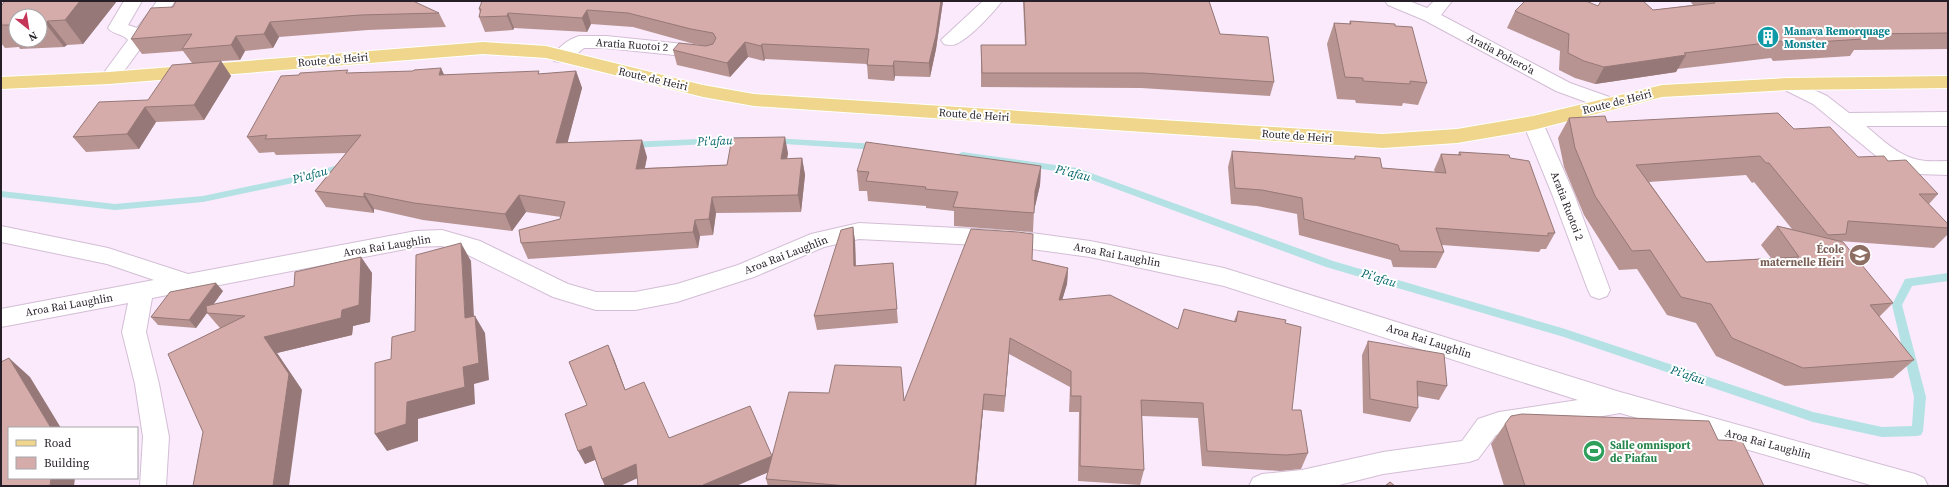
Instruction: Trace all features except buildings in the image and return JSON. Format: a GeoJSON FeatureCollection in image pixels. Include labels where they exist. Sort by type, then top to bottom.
{"type":"FeatureCollection","features":[{"type":"Feature","properties":{"kind":"main road","name":"Route de Heiri"},"geometry":{"type":"LineString","coordinates":[[1,83],[109,78],[483,48],[546,52],[561,57],[703,91],[754,100],[1383,142],[1457,136],[1533,123],[1662,91],[1788,84],[1948,82]]}},
{"type":"Feature","properties":{"kind":"street"},"geometry":{"type":"LineString","coordinates":[[133,1],[117,28],[131,32],[137,40]]}},
{"type":"Feature","properties":{"kind":"street"},"geometry":{"type":"LineString","coordinates":[[950,40],[966,28],[993,1]]}},
{"type":"Feature","properties":{"kind":"street","name":"Aratia Pohero'a"},"geometry":{"type":"LineString","coordinates":[[1394,1],[1430,16],[1563,87],[1608,104]]}},
{"type":"Feature","properties":{"kind":"street"},"geometry":{"type":"LineString","coordinates":[[1430,16],[1443,1]]}},
{"type":"Feature","properties":{"kind":"street"},"geometry":{"type":"LineString","coordinates":[[109,78],[137,40],[168,8]]}},
{"type":"Feature","properties":{"kind":"street","name":"Aratia Ruotoi 2"},"geometry":{"type":"LineString","coordinates":[[561,57],[579,42],[606,42],[709,53]]}},
{"type":"Feature","properties":{"kind":"street"},"geometry":{"type":"LineString","coordinates":[[1788,84],[1820,100],[1882,150],[1898,160],[1918,166],[1948,168]]}},
{"type":"Feature","properties":{"kind":"street"},"geometry":{"type":"LineString","coordinates":[[1845,120],[1948,119]]}},
{"type":"Feature","properties":{"kind":"street","name":"Aratia Ruotoi 2"},"geometry":{"type":"LineString","coordinates":[[1533,123],[1563,194],[1599,290]]}},
{"type":"Feature","properties":{"kind":"street","name":"Aroa Rai Laughlin"},"geometry":{"type":"LineString","coordinates":[[1,318],[416,239],[442,238],[472,247],[561,291],[596,301],[635,301],[677,293],[746,271],[819,240],[859,231],[1017,239],[1090,249],[1224,278],[1366,321],[1620,403],[1915,486]]}},
{"type":"Feature","properties":{"kind":"street"},"geometry":{"type":"LineString","coordinates":[[1,234],[108,256],[188,283]]}},
{"type":"Feature","properties":{"kind":"street"},"geometry":{"type":"LineString","coordinates":[[142,292],[134,332],[147,384],[156,436],[152,486]]}},
{"type":"Feature","properties":{"kind":"street","name":"Aroa Rai Laughlin"},"geometry":{"type":"LineString","coordinates":[[1262,486],[1302,482],[1382,463],[1469,451],[1487,427],[1499,423],[1620,403]]}},
{"type":"Feature","properties":{"kind":"street"},"geometry":{"type":"LineString","coordinates":[[1334,486],[1382,463]]}},
{"type":"Feature","properties":{"kind":"waterway","name":"Pi'afau"},"geometry":{"type":"LineString","coordinates":[[630,145],[744,140]]}},
{"type":"Feature","properties":{"kind":"waterway","name":"Pi'afau"},"geometry":{"type":"LineString","coordinates":[[772,141],[878,147]]}},
{"type":"Feature","properties":{"kind":"waterway","name":"Pi'afau"},"geometry":{"type":"LineString","coordinates":[[962,155],[1077,171],[1330,264],[1565,333],[1813,417],[1882,432],[1917,431],[1920,397],[1897,305],[1909,282],[1948,277]]}},
{"type":"Feature","properties":{"kind":"waterway","name":"Pi'afau"},"geometry":{"type":"LineString","coordinates":[[1,194],[115,207],[203,199],[298,179],[346,166]]}},
{"type":"Feature","properties":{"kind":"place","name":"Manava Remorquage Monster"},"geometry":{"type":"Point","coordinates":[1768,37]}},
{"type":"Feature","properties":{"kind":"place","name":"École maternelle Heiri"},"geometry":{"type":"Point","coordinates":[1860,255]}},
{"type":"Feature","properties":{"kind":"place","name":"Salle omnisport de Piafau"},"geometry":{"type":"Point","coordinates":[1594,451]}}]}
